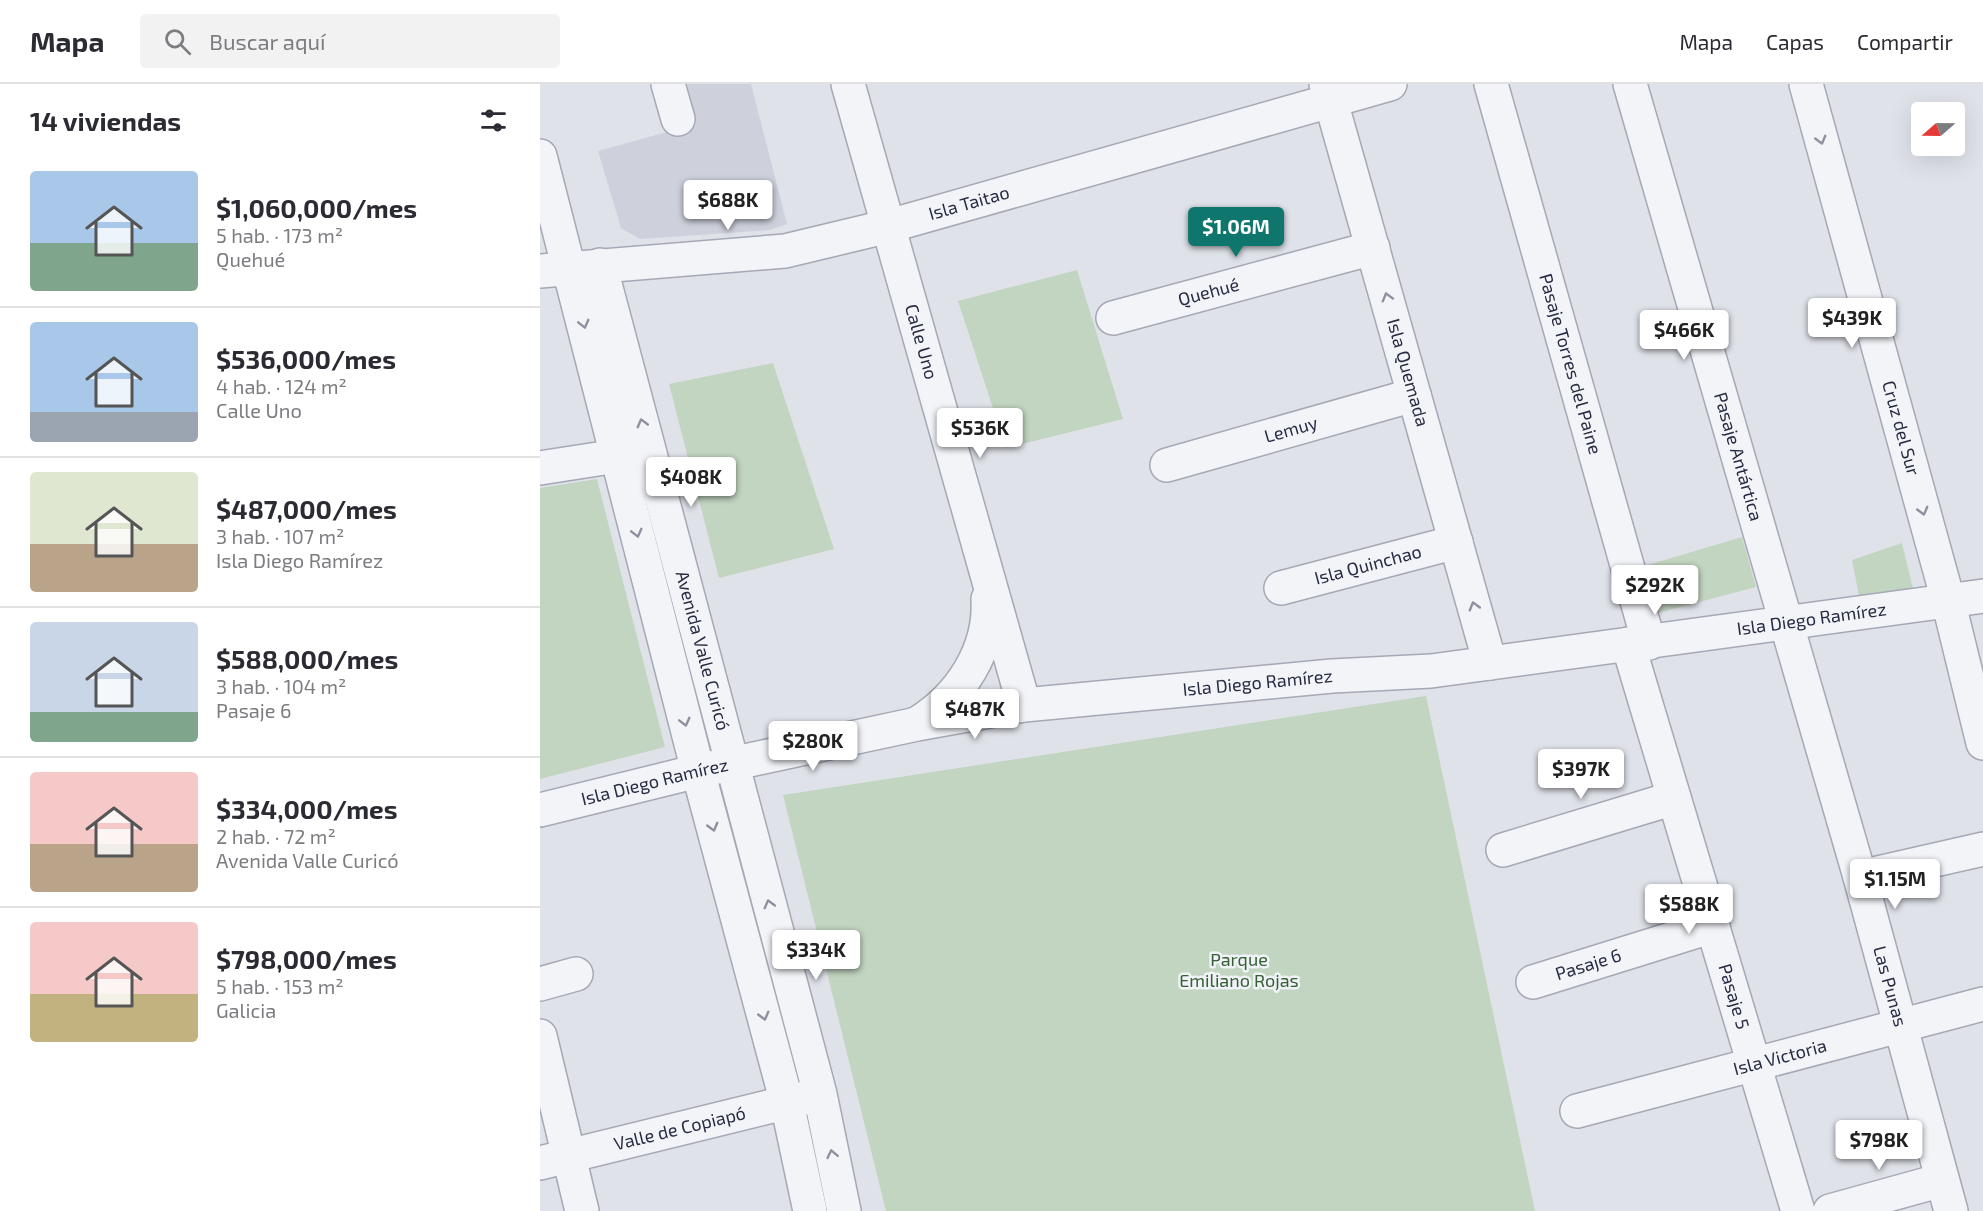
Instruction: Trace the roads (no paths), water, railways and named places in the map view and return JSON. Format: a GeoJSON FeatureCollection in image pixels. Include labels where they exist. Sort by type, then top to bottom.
{"type":"FeatureCollection","features":[{"type":"Feature","properties":{"kind":"street"},"geometry":{"type":"LineString","coordinates":[[668,84],[678,119]]}},
{"type":"Feature","properties":{"kind":"street","name":"Calle Uno"},"geometry":{"type":"LineString","coordinates":[[848,84],[1024,705]]}},
{"type":"Feature","properties":{"kind":"street","name":"Isla Taitao"},"geometry":{"type":"LineString","coordinates":[[570,268],[785,251],[889,226],[1329,92],[1390,84]]}},
{"type":"Feature","properties":{"kind":"street","name":"Pasaje Torres del Paine"},"geometry":{"type":"LineString","coordinates":[[1491,84],[1638,643]]}},
{"type":"Feature","properties":{"kind":"street","name":"Pasaje Antártica"},"geometry":{"type":"LineString","coordinates":[[1630,84],[1787,624]]}},
{"type":"Feature","properties":{"kind":"street","name":"Cruz del Sur"},"geometry":{"type":"LineString","coordinates":[[1806,84],[1948,600],[1983,743]]}},
{"type":"Feature","properties":{"kind":"street","name":"Isla Quemada"},"geometry":{"type":"LineString","coordinates":[[1329,92],[1490,663]]}},
{"type":"Feature","properties":{"kind":"street"},"geometry":{"type":"LineString","coordinates":[[540,156],[570,268]]}},
{"type":"Feature","properties":{"kind":"street","name":"Quehué"},"geometry":{"type":"LineString","coordinates":[[1113,318],[1372,248]]}},
{"type":"Feature","properties":{"kind":"street","name":"Avenida Valle Curicó"},"geometry":{"type":"LineString","coordinates":[[570,268],[698,771],[787,1103],[810,1211]]}},
{"type":"Feature","properties":{"kind":"street","name":"Avenida Valle Curicó"},"geometry":{"type":"LineString","coordinates":[[570,268],[732,763],[820,1094],[844,1211]]}},
{"type":"Feature","properties":{"kind":"street","name":"Lemuy"},"geometry":{"type":"LineString","coordinates":[[1167,465],[1414,395]]}},
{"type":"Feature","properties":{"kind":"street"},"geometry":{"type":"LineString","coordinates":[[540,468],[617,456]]}},
{"type":"Feature","properties":{"kind":"street","name":"Isla Quinchao"},"geometry":{"type":"LineString","coordinates":[[1281,588],[1456,542]]}},
{"type":"Feature","properties":{"kind":"street"},"geometry":{"type":"LineString","coordinates":[[917,724],[931,715],[956,691],[977,658],[987,621],[988,604],[984,570]]}},
{"type":"Feature","properties":{"kind":"street","name":"Isla Diego Ramírez"},"geometry":{"type":"LineString","coordinates":[[540,810],[732,763],[917,724],[1024,705],[1332,676],[1431,671],[1983,596]]}},
{"type":"Feature","properties":{"kind":"street","name":"Las Punas"},"geometry":{"type":"LineString","coordinates":[[1787,624],[1860,878],[1951,1211]]}},
{"type":"Feature","properties":{"kind":"street","name":"Pasaje 5"},"geometry":{"type":"LineString","coordinates":[[1638,643],[1674,798],[1798,1211]]}},
{"type":"Feature","properties":{"kind":"street"},"geometry":{"type":"LineString","coordinates":[[1009,652],[1022,667],[1052,687],[1104,698]]}},
{"type":"Feature","properties":{"kind":"street"},"geometry":{"type":"LineString","coordinates":[[1503,850],[1674,798]]}},
{"type":"Feature","properties":{"kind":"street"},"geometry":{"type":"LineString","coordinates":[[1860,878],[1983,849]]}},
{"type":"Feature","properties":{"kind":"street","name":"Pasaje 6"},"geometry":{"type":"LineString","coordinates":[[1533,982],[1713,926]]}},
{"type":"Feature","properties":{"kind":"street"},"geometry":{"type":"LineString","coordinates":[[540,984],[576,974]]}},
{"type":"Feature","properties":{"kind":"street","name":"Isla Victoria"},"geometry":{"type":"LineString","coordinates":[[1577,1111],[1900,1024],[1983,1004]]}},
{"type":"Feature","properties":{"kind":"street"},"geometry":{"type":"LineString","coordinates":[[540,1036],[555,1160],[582,1211]]}},
{"type":"Feature","properties":{"kind":"street","name":"Valle de Copiapó"},"geometry":{"type":"LineString","coordinates":[[555,1160],[820,1094]]}},
{"type":"Feature","properties":{"kind":"street"},"geometry":{"type":"LineString","coordinates":[[1830,1211],[1942,1180]]}},
{"type":"Feature","properties":{"kind":"park label","name":"Parque Emiliano Rojas"},"geometry":{"type":"Point","coordinates":[1239,970]}}]}
